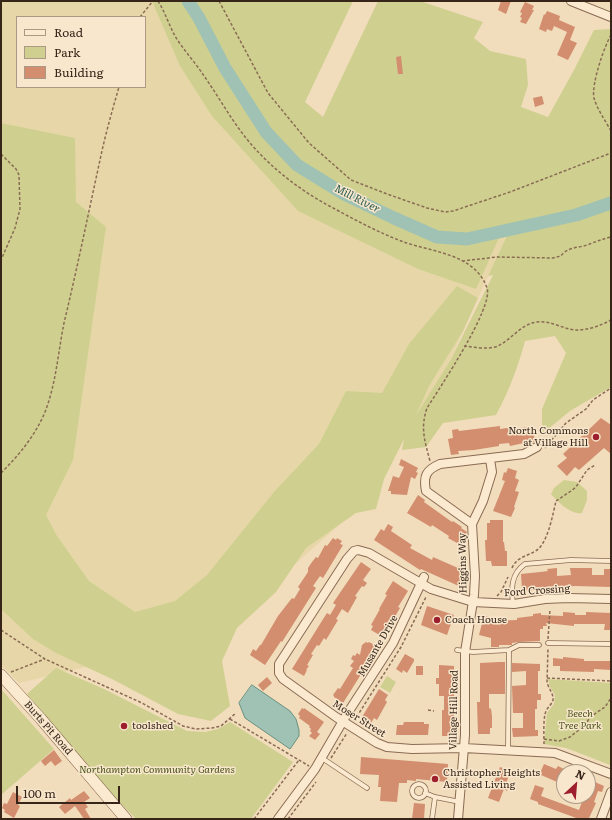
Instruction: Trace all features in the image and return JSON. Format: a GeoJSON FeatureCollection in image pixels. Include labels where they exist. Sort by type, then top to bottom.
{"type":"FeatureCollection","features":[{"type":"Feature","properties":{"kind":"street"},"geometry":{"type":"LineString","coordinates":[[571,1],[611,17]]}},
{"type":"Feature","properties":{"kind":"street"},"geometry":{"type":"LineString","coordinates":[[433,467],[440,464],[524,454],[541,448]]}},
{"type":"Feature","properties":{"kind":"street","name":"Higgins Way"},"geometry":{"type":"LineString","coordinates":[[473,602],[475,576],[472,524],[483,501],[492,472],[490,459]]}},
{"type":"Feature","properties":{"kind":"street","name":"Higgins Way"},"geometry":{"type":"LineString","coordinates":[[433,467],[427,472],[424,482],[426,491],[472,524]]}},
{"type":"Feature","properties":{"kind":"street","name":"Ford Crossing"},"geometry":{"type":"LineString","coordinates":[[358,550],[369,553],[423,581],[431,589],[473,602],[514,604],[555,599],[611,599]]}},
{"type":"Feature","properties":{"kind":"street","name":"Moser Street"},"geometry":{"type":"LineString","coordinates":[[358,550],[354,551],[346,559],[278,664],[279,673],[283,679],[343,722],[377,743],[387,747],[412,749],[464,748],[555,753],[611,774]]}},
{"type":"Feature","properties":{"kind":"street","name":"Musante Drive"},"geometry":{"type":"LineString","coordinates":[[278,819],[315,769],[325,760],[343,722],[393,643],[423,581]]}},
{"type":"Feature","properties":{"kind":"street","name":"Village Hill Road"},"geometry":{"type":"LineString","coordinates":[[458,819],[465,735],[461,651],[473,602]]}},
{"type":"Feature","properties":{"kind":"street","name":"Burts Pit Road"},"geometry":{"type":"LineString","coordinates":[[1,675],[41,719],[126,819]]}},
{"type":"Feature","properties":{"kind":"street"},"geometry":{"type":"LineString","coordinates":[[601,819],[611,792]]}},
{"type":"Feature","properties":{"kind":"lane"},"geometry":{"type":"LineString","coordinates":[[514,604],[513,582],[515,574],[519,568],[525,564],[571,560],[611,561]]}},
{"type":"Feature","properties":{"kind":"lane"},"geometry":{"type":"LineString","coordinates":[[548,643],[611,644]]}},
{"type":"Feature","properties":{"kind":"lane"},"geometry":{"type":"LineString","coordinates":[[461,651],[509,650],[518,645],[539,646]]}},
{"type":"Feature","properties":{"kind":"lane"},"geometry":{"type":"LineString","coordinates":[[508,750],[509,650]]}},
{"type":"Feature","properties":{"kind":"lane"},"geometry":{"type":"LineString","coordinates":[[325,760],[367,788]]}},
{"type":"Feature","properties":{"kind":"lane"},"geometry":{"type":"LineString","coordinates":[[425,793],[435,797],[460,802]]}},
{"type":"Feature","properties":{"kind":"lane"},"geometry":{"type":"LineString","coordinates":[[432,819],[435,797]]}},
{"type":"Feature","properties":{"kind":"path"},"geometry":{"type":"LineString","coordinates":[[141,16],[153,1]]}},
{"type":"Feature","properties":{"kind":"path"},"geometry":{"type":"LineString","coordinates":[[158,1],[176,37],[246,138],[261,155],[280,172],[323,203],[368,227],[402,241],[457,257],[477,271],[488,289],[487,297],[477,325],[427,408],[424,418],[423,432],[433,467]]}},
{"type":"Feature","properties":{"kind":"path"},"geometry":{"type":"LineString","coordinates":[[218,1],[268,93],[309,143],[351,180],[387,194],[427,208],[445,212],[453,211],[510,192],[611,153]]}},
{"type":"Feature","properties":{"kind":"path"},"geometry":{"type":"LineString","coordinates":[[611,35],[602,56],[594,89],[594,97],[611,131]]}},
{"type":"Feature","properties":{"kind":"path"},"geometry":{"type":"LineString","coordinates":[[1,473],[20,453],[34,433],[45,412],[55,379],[63,331],[100,159],[119,88]]}},
{"type":"Feature","properties":{"kind":"path"},"geometry":{"type":"LineString","coordinates":[[1,154],[16,169],[19,176],[20,209],[15,228],[1,260]]}},
{"type":"Feature","properties":{"kind":"path"},"geometry":{"type":"LineString","coordinates":[[462,260],[497,257],[553,258],[561,256],[563,252],[577,246],[582,246],[611,237]]}},
{"type":"Feature","properties":{"kind":"path"},"geometry":{"type":"LineString","coordinates":[[464,346],[486,348],[498,346],[524,327],[535,322],[546,322],[575,330],[589,329],[611,320]]}},
{"type":"Feature","properties":{"kind":"path"},"geometry":{"type":"LineString","coordinates":[[541,448],[566,423],[611,388]]}},
{"type":"Feature","properties":{"kind":"path"},"geometry":{"type":"LineString","coordinates":[[512,571],[515,563],[541,547],[551,525],[556,501],[576,487],[587,470],[595,464]]}},
{"type":"Feature","properties":{"kind":"path"},"geometry":{"type":"LineString","coordinates":[[495,597],[501,592],[509,576]]}},
{"type":"Feature","properties":{"kind":"path"},"geometry":{"type":"LineString","coordinates":[[325,760],[351,727],[401,648],[426,597]]}},
{"type":"Feature","properties":{"kind":"path"},"geometry":{"type":"LineString","coordinates":[[544,744],[546,711],[553,701],[553,695],[548,686],[547,678],[550,608]]}},
{"type":"Feature","properties":{"kind":"path"},"geometry":{"type":"LineString","coordinates":[[1,630],[45,659],[135,700],[183,726],[196,729],[221,726],[236,713]]}},
{"type":"Feature","properties":{"kind":"path"},"geometry":{"type":"LineString","coordinates":[[1,675],[45,659]]}},
{"type":"Feature","properties":{"kind":"path"},"geometry":{"type":"LineString","coordinates":[[547,678],[611,682]]}},
{"type":"Feature","properties":{"kind":"path"},"geometry":{"type":"LineString","coordinates":[[544,739],[559,741],[570,737],[586,724],[590,717],[604,708],[611,698]]}},
{"type":"Feature","properties":{"kind":"path"},"geometry":{"type":"LineString","coordinates":[[428,710],[434,710]]}},
{"type":"Feature","properties":{"kind":"path"},"geometry":{"type":"LineString","coordinates":[[230,719],[299,760],[254,819]]}},
{"type":"Feature","properties":{"kind":"path"},"geometry":{"type":"LineString","coordinates":[[288,819],[318,777]]}},
{"type":"Feature","properties":{"kind":"shaded area"},"geometry":{"type":"Polygon","coordinates":[[[1,1],[189,1],[208,33],[470,239],[510,228],[446,369],[350,515],[215,636],[19,683],[1,665],[1,1]]]}},
{"type":"Feature","properties":{"kind":"shaded area"},"geometry":{"type":"Polygon","coordinates":[[[252,685],[290,711],[296,719],[299,736],[290,749],[245,718],[239,703],[252,685]]]}},
{"type":"Feature","properties":{"kind":"green space"},"geometry":{"type":"Polygon","coordinates":[[[152,1],[353,1],[305,102],[323,117],[378,1],[420,1],[483,22],[474,38],[490,51],[526,59],[528,85],[521,107],[548,117],[594,30],[611,29],[611,387],[570,411],[542,434],[542,409],[566,353],[555,336],[525,341],[513,379],[496,415],[443,423],[426,447],[402,450],[404,439],[384,479],[376,509],[356,513],[306,548],[276,592],[237,628],[222,661],[230,706],[211,721],[178,714],[112,679],[56,653],[33,639],[1,609],[1,123],[75,138],[76,202],[106,227],[73,460],[46,515],[57,536],[89,581],[135,612],[175,601],[207,575],[274,492],[319,444],[346,391],[382,393],[409,344],[457,286],[478,298],[463,331],[429,386],[416,415],[450,361],[493,275],[488,276],[510,229],[502,231],[476,289],[418,269],[298,211],[212,116],[180,66],[152,1]]]}},
{"type":"Feature","properties":{"kind":"green space"},"geometry":{"type":"Polygon","coordinates":[[[564,480],[577,482],[587,491],[587,500],[582,513],[569,510],[551,494],[554,488],[564,480]]]}},
{"type":"Feature","properties":{"kind":"green space","name":"Northampton Community Gardens"},"geometry":{"type":"Polygon","coordinates":[[[56,668],[104,689],[187,731],[205,732],[218,729],[230,722],[293,762],[251,819],[136,819],[109,792],[27,694],[56,668]]]}},
{"type":"Feature","properties":{"kind":"green space"},"geometry":{"type":"Polygon","coordinates":[[[387,676],[396,682],[390,693],[380,687],[387,676]]]}},
{"type":"Feature","properties":{"kind":"green space","name":"Beech Tree Park"},"geometry":{"type":"Polygon","coordinates":[[[548,679],[611,683],[610,765],[566,748],[544,744],[547,713],[554,704],[555,695],[550,687],[548,679]]]}},
{"type":"Feature","properties":{"kind":"green space"},"geometry":{"type":"Polygon","coordinates":[[[1,689],[54,749],[1,795],[1,689]]]}},
{"type":"Feature","properties":{"kind":"building"},"geometry":{"type":"Polygon","coordinates":[[[501,1],[511,1],[506,14],[498,10],[501,1]]]}},
{"type":"Feature","properties":{"kind":"building"},"geometry":{"type":"Polygon","coordinates":[[[525,2],[534,6],[532,10],[534,10],[526,24],[520,22],[522,13],[520,12],[525,2]]]}},
{"type":"Feature","properties":{"kind":"building"},"geometry":{"type":"Polygon","coordinates":[[[547,11],[560,16],[559,20],[575,27],[570,40],[577,43],[568,60],[557,55],[567,32],[554,26],[552,31],[547,29],[546,32],[539,29],[544,14],[545,15],[547,11]]]}},
{"type":"Feature","properties":{"kind":"building"},"geometry":{"type":"Polygon","coordinates":[[[401,56],[403,74],[398,74],[396,57],[401,56]]]}},
{"type":"Feature","properties":{"kind":"building"},"geometry":{"type":"Polygon","coordinates":[[[542,96],[544,104],[535,107],[533,98],[542,96]]]}},
{"type":"Feature","properties":{"kind":"building","name":"North Commons at Village Hill"},"geometry":{"type":"Polygon","coordinates":[[[601,418],[611,425],[611,454],[604,448],[579,470],[575,467],[567,476],[557,466],[567,458],[563,454],[601,418]]]}},
{"type":"Feature","properties":{"kind":"building"},"geometry":{"type":"Polygon","coordinates":[[[500,426],[500,429],[527,427],[528,429],[533,429],[535,442],[524,445],[524,443],[510,446],[509,443],[499,444],[499,446],[458,451],[459,454],[451,455],[448,439],[453,438],[452,430],[458,429],[459,431],[500,426]]]}},
{"type":"Feature","properties":{"kind":"building"},"geometry":{"type":"Polygon","coordinates":[[[401,459],[418,468],[416,472],[418,473],[415,479],[411,477],[407,495],[391,494],[391,491],[388,491],[393,476],[399,478],[404,467],[399,465],[401,459]]]}},
{"type":"Feature","properties":{"kind":"building"},"geometry":{"type":"Polygon","coordinates":[[[508,468],[517,471],[515,478],[519,480],[515,491],[519,492],[511,517],[493,511],[505,481],[502,480],[504,472],[506,473],[508,468]]]}},
{"type":"Feature","properties":{"kind":"building"},"geometry":{"type":"Polygon","coordinates":[[[418,495],[425,500],[424,502],[452,522],[453,521],[462,527],[461,528],[467,532],[459,544],[448,538],[449,536],[432,525],[431,527],[407,513],[418,495]]]}},
{"type":"Feature","properties":{"kind":"building"},"geometry":{"type":"Polygon","coordinates":[[[490,520],[503,520],[503,542],[505,551],[507,551],[507,566],[492,566],[491,561],[486,561],[485,540],[487,540],[487,523],[490,523],[490,520]]]}},
{"type":"Feature","properties":{"kind":"building"},"geometry":{"type":"Polygon","coordinates":[[[388,524],[393,527],[391,531],[412,545],[410,548],[432,560],[433,557],[458,568],[460,564],[467,567],[464,573],[467,574],[461,587],[421,569],[420,570],[374,540],[381,529],[384,531],[388,524]]]}},
{"type":"Feature","properties":{"kind":"building"},"geometry":{"type":"Polygon","coordinates":[[[333,538],[336,540],[337,538],[342,541],[340,544],[343,545],[323,578],[320,576],[313,586],[316,588],[282,642],[281,641],[265,665],[250,655],[253,649],[256,651],[261,645],[278,616],[292,598],[294,599],[300,589],[298,587],[308,572],[308,568],[312,562],[316,557],[318,558],[325,545],[327,546],[333,538]]]}},
{"type":"Feature","properties":{"kind":"building"},"geometry":{"type":"Polygon","coordinates":[[[361,562],[371,569],[363,580],[367,583],[364,587],[362,586],[355,596],[357,597],[348,613],[342,609],[336,619],[338,620],[326,640],[324,638],[319,646],[317,645],[311,654],[313,655],[307,665],[309,666],[304,676],[292,669],[327,613],[330,615],[336,605],[333,603],[361,562]]]}},
{"type":"Feature","properties":{"kind":"building"},"geometry":{"type":"Polygon","coordinates":[[[557,568],[557,576],[571,575],[570,568],[592,568],[592,575],[604,575],[604,569],[611,569],[611,587],[576,586],[555,587],[548,589],[548,587],[522,591],[521,574],[548,571],[547,569],[557,568]]]}},
{"type":"Feature","properties":{"kind":"building"},"geometry":{"type":"Polygon","coordinates":[[[393,581],[408,591],[383,637],[371,630],[373,626],[371,625],[387,595],[385,594],[393,581]]]}},
{"type":"Feature","properties":{"kind":"building","name":"Coach House"},"geometry":{"type":"Polygon","coordinates":[[[427,606],[454,615],[447,635],[421,625],[427,606]]]}},
{"type":"Feature","properties":{"kind":"building"},"geometry":{"type":"Polygon","coordinates":[[[563,612],[575,613],[575,615],[586,615],[586,612],[611,613],[611,630],[604,630],[605,624],[574,624],[574,626],[546,623],[547,626],[543,626],[543,629],[540,629],[540,641],[512,643],[512,645],[499,645],[499,647],[491,647],[491,638],[479,635],[484,616],[494,618],[494,621],[517,620],[517,618],[533,616],[533,614],[541,613],[541,615],[563,616],[563,612]]]}},
{"type":"Feature","properties":{"kind":"building"},"geometry":{"type":"Polygon","coordinates":[[[366,642],[378,647],[366,669],[365,668],[343,703],[333,695],[338,688],[340,689],[353,668],[350,666],[354,661],[351,659],[353,655],[355,656],[357,653],[360,655],[362,645],[366,642]]]}},
{"type":"Feature","properties":{"kind":"building"},"geometry":{"type":"Polygon","coordinates":[[[405,654],[414,659],[414,661],[407,673],[403,670],[402,673],[396,669],[405,654]]]}},
{"type":"Feature","properties":{"kind":"building"},"geometry":{"type":"Polygon","coordinates":[[[563,657],[584,659],[584,661],[611,661],[611,670],[594,669],[594,672],[560,671],[560,666],[553,666],[553,658],[563,659],[563,657]]]}},
{"type":"Feature","properties":{"kind":"building"},"geometry":{"type":"Polygon","coordinates":[[[505,662],[505,694],[489,694],[489,708],[491,709],[492,716],[492,728],[490,728],[490,734],[478,734],[477,702],[480,702],[480,663],[505,662]]]}},
{"type":"Feature","properties":{"kind":"building"},"geometry":{"type":"Polygon","coordinates":[[[512,663],[540,664],[540,671],[538,671],[538,694],[541,694],[541,700],[537,700],[537,709],[535,709],[535,730],[538,730],[538,736],[513,737],[512,728],[523,728],[523,713],[513,713],[512,686],[526,685],[526,671],[512,672],[512,663]]]}},
{"type":"Feature","properties":{"kind":"building"},"geometry":{"type":"Polygon","coordinates":[[[439,665],[454,666],[454,736],[442,736],[442,710],[444,710],[444,696],[439,696],[439,684],[436,684],[436,678],[439,678],[439,665]]]}},
{"type":"Feature","properties":{"kind":"building"},"geometry":{"type":"Polygon","coordinates":[[[416,666],[423,666],[423,675],[416,675],[416,666]]]}},
{"type":"Feature","properties":{"kind":"building"},"geometry":{"type":"Polygon","coordinates":[[[267,677],[272,683],[263,691],[258,685],[267,677]]]}},
{"type":"Feature","properties":{"kind":"building"},"geometry":{"type":"Polygon","coordinates":[[[379,689],[388,695],[385,700],[387,702],[377,720],[374,718],[371,723],[362,717],[379,689]]]}},
{"type":"Feature","properties":{"kind":"building"},"geometry":{"type":"Polygon","coordinates":[[[302,708],[324,722],[317,732],[320,734],[315,740],[309,736],[312,733],[310,731],[310,726],[299,718],[300,716],[298,714],[302,708]]]}},
{"type":"Feature","properties":{"kind":"building"},"geometry":{"type":"Polygon","coordinates":[[[404,722],[424,722],[424,724],[429,724],[428,735],[396,735],[397,725],[403,725],[404,722]]]}},
{"type":"Feature","properties":{"kind":"building"},"geometry":{"type":"Polygon","coordinates":[[[54,750],[62,761],[55,766],[51,761],[45,766],[41,761],[54,750]]]}},
{"type":"Feature","properties":{"kind":"building","name":"Christopher Heights Assisted Living"},"geometry":{"type":"Polygon","coordinates":[[[361,757],[448,764],[447,782],[416,779],[416,781],[407,780],[407,783],[399,783],[397,802],[380,801],[381,787],[378,787],[379,775],[360,774],[361,757]]]}},
{"type":"Feature","properties":{"kind":"building"},"geometry":{"type":"Polygon","coordinates":[[[544,764],[556,769],[556,782],[541,775],[544,764]]]}},
{"type":"Feature","properties":{"kind":"building"},"geometry":{"type":"Polygon","coordinates":[[[500,767],[511,771],[506,783],[510,784],[509,787],[507,791],[504,789],[499,802],[488,798],[500,767]]]}},
{"type":"Feature","properties":{"kind":"building"},"geometry":{"type":"Polygon","coordinates":[[[596,782],[604,786],[602,792],[598,791],[596,796],[596,782]]]}},
{"type":"Feature","properties":{"kind":"building"},"geometry":{"type":"Polygon","coordinates":[[[535,785],[544,788],[541,796],[556,802],[556,804],[563,804],[579,810],[581,804],[596,804],[588,819],[579,819],[538,804],[538,802],[530,799],[535,785]]]}},
{"type":"Feature","properties":{"kind":"building"},"geometry":{"type":"Polygon","coordinates":[[[84,791],[90,798],[84,802],[88,807],[85,809],[91,819],[84,819],[75,806],[65,814],[59,807],[70,798],[71,800],[84,791]]]}},
{"type":"Feature","properties":{"kind":"building"},"geometry":{"type":"Polygon","coordinates":[[[13,792],[22,797],[18,805],[20,806],[14,818],[4,812],[5,810],[2,808],[4,803],[7,804],[13,792]]]}},
{"type":"Feature","properties":{"kind":"building"},"geometry":{"type":"Polygon","coordinates":[[[414,803],[425,804],[424,819],[412,819],[414,803]]]}},
{"type":"Feature","properties":{"kind":"waterway","name":"Mill River"},"geometry":{"type":"LineString","coordinates":[[188,1],[199,18],[225,68],[266,132],[297,165],[344,194],[394,218],[437,237],[467,239],[576,215],[611,203]]}},
{"type":"Feature","properties":{"kind":"place","name":"North Commons at Village Hill"},"geometry":{"type":"Point","coordinates":[596,437]}},
{"type":"Feature","properties":{"kind":"place","name":"Coach House"},"geometry":{"type":"Point","coordinates":[437,620]}},
{"type":"Feature","properties":{"kind":"place","name":"toolshed"},"geometry":{"type":"Point","coordinates":[124,726]}},
{"type":"Feature","properties":{"kind":"place","name":"Christopher Heights Assisted Living"},"geometry":{"type":"Point","coordinates":[435,779]}}]}
